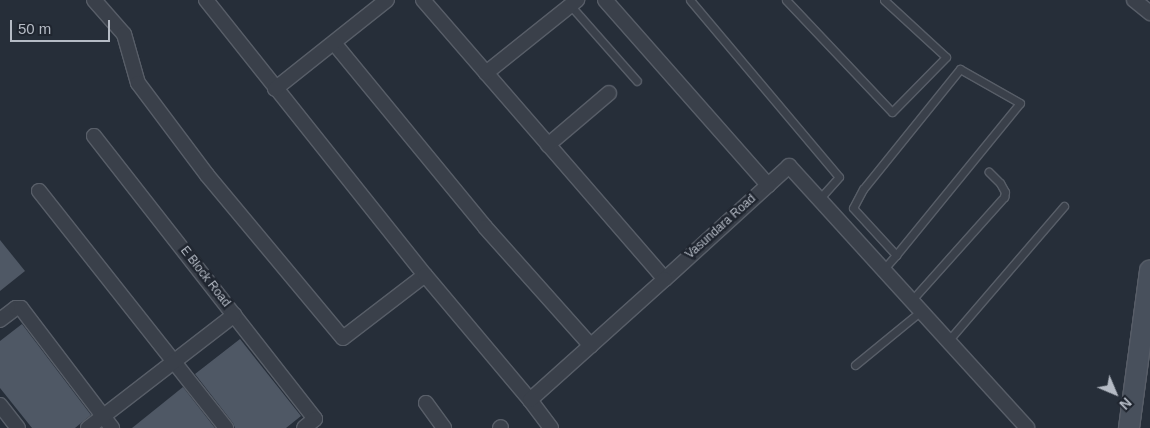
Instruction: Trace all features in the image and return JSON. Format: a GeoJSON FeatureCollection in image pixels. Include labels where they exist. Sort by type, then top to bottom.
{"type":"FeatureCollection","features":[{"type":"Feature","properties":{"kind":"street"},"geometry":{"type":"LineString","coordinates":[[94,0],[124,34],[138,83],[207,175],[343,338],[425,275]]}},
{"type":"Feature","properties":{"kind":"street"},"geometry":{"type":"LineString","coordinates":[[206,0],[275,89],[551,428]]}},
{"type":"Feature","properties":{"kind":"street"},"geometry":{"type":"LineString","coordinates":[[275,89],[387,0]]}},
{"type":"Feature","properties":{"kind":"street"},"geometry":{"type":"LineString","coordinates":[[423,0],[665,279]]}},
{"type":"Feature","properties":{"kind":"street"},"geometry":{"type":"LineString","coordinates":[[604,0],[768,185]]}},
{"type":"Feature","properties":{"kind":"street"},"geometry":{"type":"LineString","coordinates":[[1134,0],[1150,13]]}},
{"type":"Feature","properties":{"kind":"street"},"geometry":{"type":"LineString","coordinates":[[486,73],[573,3]]}},
{"type":"Feature","properties":{"kind":"street"},"geometry":{"type":"LineString","coordinates":[[334,44],[485,227],[591,346]]}},
{"type":"Feature","properties":{"kind":"street"},"geometry":{"type":"LineString","coordinates":[[548,145],[609,93]]}},
{"type":"Feature","properties":{"kind":"street","name":"E Block Road"},"geometry":{"type":"LineString","coordinates":[[94,136],[234,315],[310,424]]}},
{"type":"Feature","properties":{"kind":"street","name":"Vasundara Road"},"geometry":{"type":"LineString","coordinates":[[530,400],[789,166],[1027,428]]}},
{"type":"Feature","properties":{"kind":"street"},"geometry":{"type":"LineString","coordinates":[[39,191],[226,428]]}},
{"type":"Feature","properties":{"kind":"street"},"geometry":{"type":"LineString","coordinates":[[1129,428],[1150,270]]}},
{"type":"Feature","properties":{"kind":"street"},"geometry":{"type":"LineString","coordinates":[[0,320],[16,308],[21,308],[108,422]]}},
{"type":"Feature","properties":{"kind":"street"},"geometry":{"type":"LineString","coordinates":[[88,428],[108,422],[175,362],[234,315]]}},
{"type":"Feature","properties":{"kind":"street"},"geometry":{"type":"LineString","coordinates":[[426,403],[444,428]]}},
{"type":"Feature","properties":{"kind":"street"},"geometry":{"type":"LineString","coordinates":[[0,405],[18,428]]}},
{"type":"Feature","properties":{"kind":"lane"},"geometry":{"type":"LineString","coordinates":[[690,0],[839,177],[819,199]]}},
{"type":"Feature","properties":{"kind":"lane"},"geometry":{"type":"LineString","coordinates":[[786,0],[892,112],[946,56],[884,0]]}},
{"type":"Feature","properties":{"kind":"lane"},"geometry":{"type":"LineString","coordinates":[[573,3],[637,81]]}},
{"type":"Feature","properties":{"kind":"lane"},"geometry":{"type":"LineString","coordinates":[[884,270],[1020,104],[960,69],[863,189],[853,208],[896,255]]}},
{"type":"Feature","properties":{"kind":"lane"},"geometry":{"type":"LineString","coordinates":[[911,300],[1004,198],[1005,192],[1000,183],[989,172]]}},
{"type":"Feature","properties":{"kind":"lane"},"geometry":{"type":"LineString","coordinates":[[948,341],[1064,206]]}},
{"type":"Feature","properties":{"kind":"lane"},"geometry":{"type":"LineString","coordinates":[[855,365],[921,311]]}},
{"type":"Feature","properties":{"kind":"building"},"geometry":{"type":"Polygon","coordinates":[[[0,240],[25,271],[0,291],[0,240]]]}},
{"type":"Feature","properties":{"kind":"building"},"geometry":{"type":"Polygon","coordinates":[[[22,324],[91,415],[75,428],[32,428],[0,388],[0,341],[22,324]]]}},
{"type":"Feature","properties":{"kind":"building"},"geometry":{"type":"Polygon","coordinates":[[[240,339],[301,416],[286,428],[235,428],[195,374],[240,339]]]}},
{"type":"Feature","properties":{"kind":"building"},"geometry":{"type":"Polygon","coordinates":[[[183,387],[215,428],[132,428],[183,387]]]}}]}
